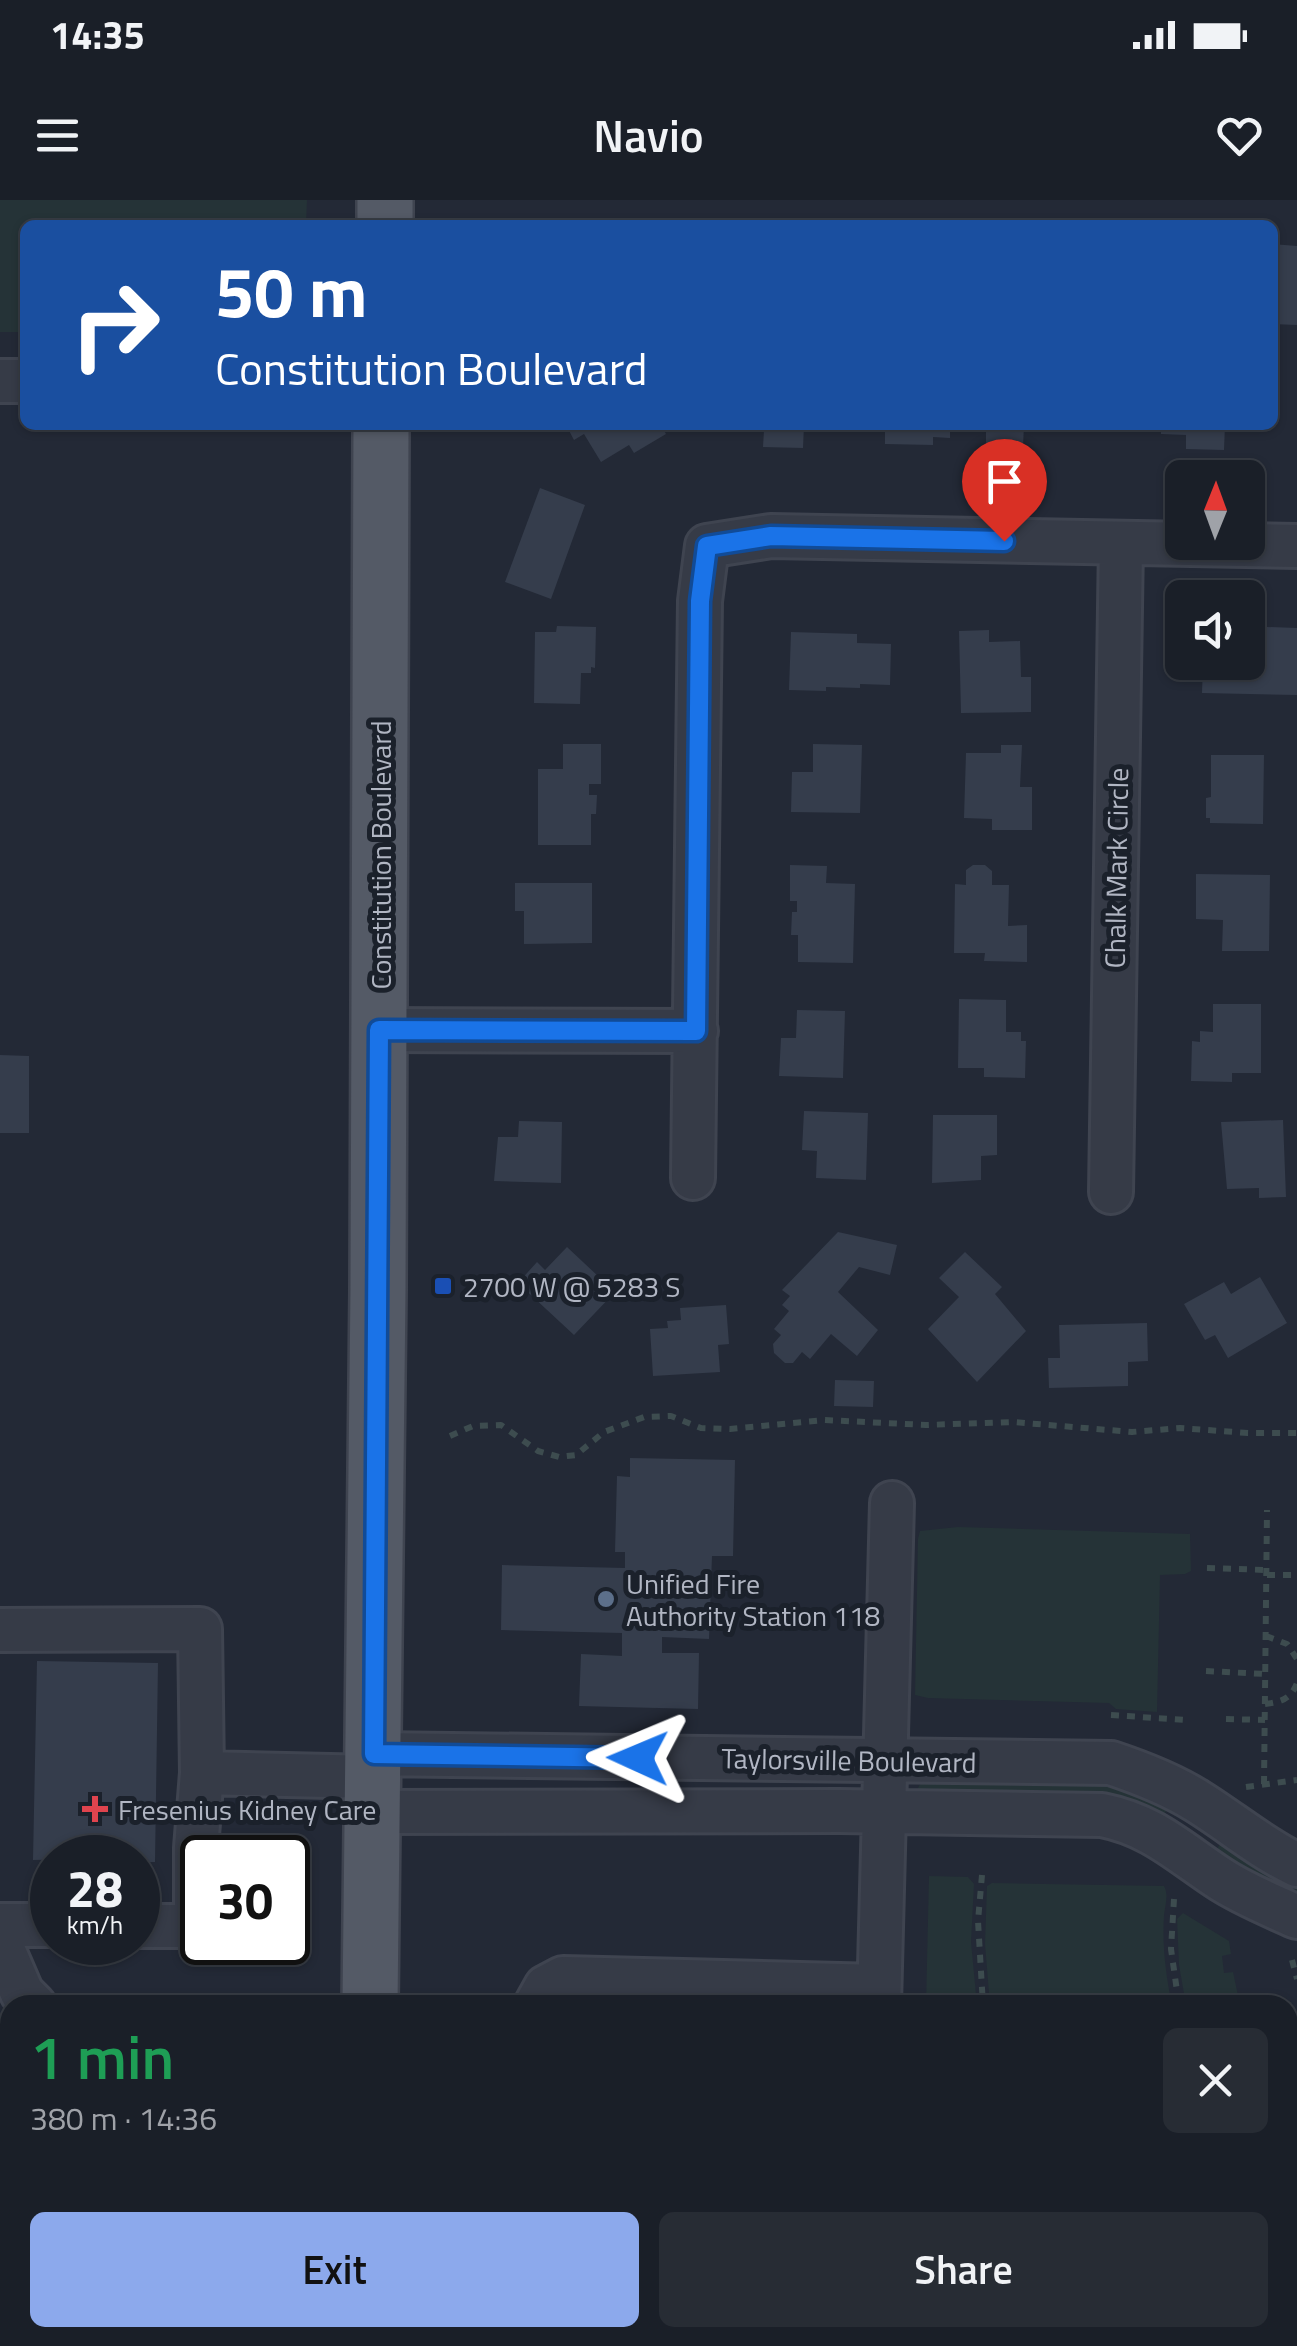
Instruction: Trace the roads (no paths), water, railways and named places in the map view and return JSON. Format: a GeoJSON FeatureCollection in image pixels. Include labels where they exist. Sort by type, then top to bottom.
{"type":"FeatureCollection","features":[{"type":"Feature","properties":{"kind":"main road","name":"Constitution Boulevard"},"geometry":{"type":"LineString","coordinates":[[370,1995],[381,430]]}},
{"type":"Feature","properties":{"kind":"street"},"geometry":{"type":"LineString","coordinates":[[693,1178],[700,601],[707,546],[771,536],[1297,546]]}},
{"type":"Feature","properties":{"kind":"street","name":"Chalk Mark Circle"},"geometry":{"type":"LineString","coordinates":[[1112,1192],[1121,543]]}},
{"type":"Feature","properties":{"kind":"street"},"geometry":{"type":"LineString","coordinates":[[379,1030],[696,1031]]}},
{"type":"Feature","properties":{"kind":"street"},"geometry":{"type":"LineString","coordinates":[[879,1995],[892,1503]]}},
{"type":"Feature","properties":{"kind":"street"},"geometry":{"type":"LineString","coordinates":[[0,1630],[200,1628],[202,1773],[196,1848],[196,1926],[160,1926]]}},
{"type":"Feature","properties":{"kind":"street","name":"Taylorsville Boulevard"},"geometry":{"type":"LineString","coordinates":[[374,1781],[886,1761],[1111,1763],[1147,1775],[1195,1800],[1297,1865]]}},
{"type":"Feature","properties":{"kind":"street"},"geometry":{"type":"LineString","coordinates":[[202,1773],[374,1781]]}},
{"type":"Feature","properties":{"kind":"street","name":"Taylorsville Boulevard"},"geometry":{"type":"LineString","coordinates":[[374,1781],[884,1812],[1102,1815],[1131,1821],[1169,1842],[1220,1879],[1297,1917]]}},
{"type":"Feature","properties":{"kind":"street"},"geometry":{"type":"LineString","coordinates":[[1169,1842],[1195,1800]]}},
{"type":"Feature","properties":{"kind":"street"},"geometry":{"type":"LineString","coordinates":[[0,1925],[30,1926]]}},
{"type":"Feature","properties":{"kind":"street"},"geometry":{"type":"LineString","coordinates":[[0,1942],[24,1995]]}},
{"type":"Feature","properties":{"kind":"street"},"geometry":{"type":"LineString","coordinates":[[542,1995],[546,1987],[563,1978],[861,1995]]}},
{"type":"Feature","properties":{"kind":"place","name":"2700 W @ 5283 S"},"geometry":{"type":"Point","coordinates":[443,1286]}},
{"type":"Feature","properties":{"kind":"place","name":"Unified Fire Authority Station 118"},"geometry":{"type":"Point","coordinates":[606,1599]}},
{"type":"Feature","properties":{"kind":"place","name":"Fresenius Kidney Care"},"geometry":{"type":"Point","coordinates":[95,1809]}}]}
